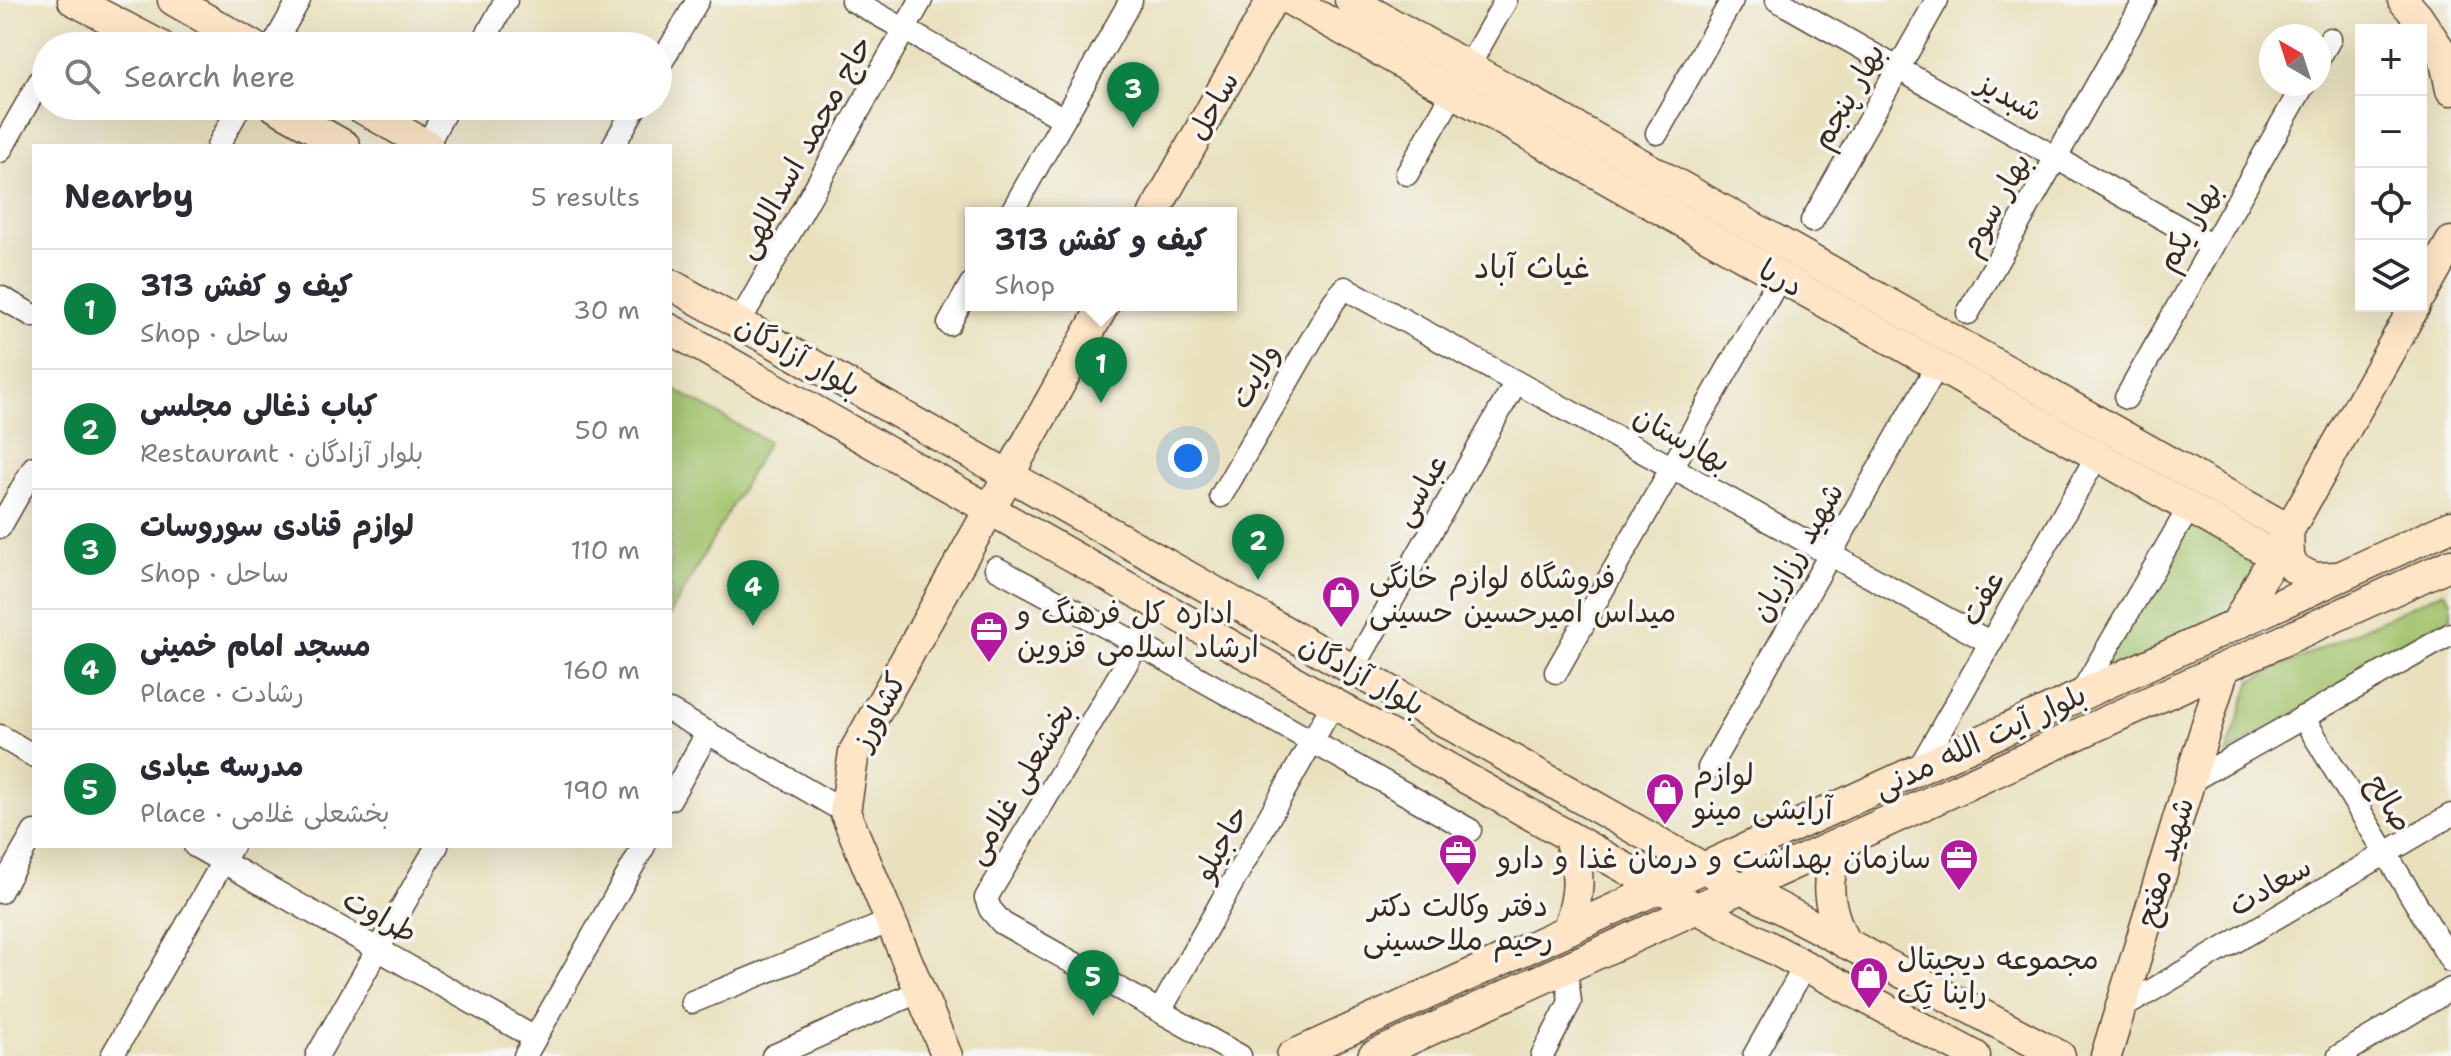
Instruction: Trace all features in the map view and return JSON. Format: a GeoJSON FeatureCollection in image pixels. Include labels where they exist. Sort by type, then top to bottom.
{"type":"FeatureCollection","features":[{"type":"Feature","properties":{"kind":"street"},"geometry":{"type":"LineString","coordinates":[[73,0],[134,32]]}},
{"type":"Feature","properties":{"kind":"street"},"geometry":{"type":"LineString","coordinates":[[173,0],[229,32]]}},
{"type":"Feature","properties":{"kind":"street"},"geometry":{"type":"LineString","coordinates":[[281,32],[299,0]]}},
{"type":"Feature","properties":{"kind":"street"},"geometry":{"type":"LineString","coordinates":[[489,32],[506,0]]}},
{"type":"Feature","properties":{"kind":"street"},"geometry":{"type":"LineString","coordinates":[[672,44],[698,0]]}},
{"type":"Feature","properties":{"kind":"street"},"geometry":{"type":"LineString","coordinates":[[852,0],[1064,119]]}},
{"type":"Feature","properties":{"kind":"street","name":"حاج محمد اسداللهی"},"geometry":{"type":"LineString","coordinates":[[739,323],[921,0]]}},
{"type":"Feature","properties":{"kind":"street"},"geometry":{"type":"LineString","coordinates":[[1014,207],[1131,0]]}},
{"type":"Feature","properties":{"kind":"street","name":"ساحل"},"geometry":{"type":"LineString","coordinates":[[1157,207],[1272,0]]}},
{"type":"Feature","properties":{"kind":"street","name":"دریا"},"geometry":{"type":"LineString","coordinates":[[1290,0],[1461,79],[2280,542]]}},
{"type":"Feature","properties":{"kind":"street","name":"دریا"},"geometry":{"type":"LineString","coordinates":[[1350,0],[1461,79]]}},
{"type":"Feature","properties":{"kind":"street"},"geometry":{"type":"LineString","coordinates":[[1407,174],[1506,0]]}},
{"type":"Feature","properties":{"kind":"street"},"geometry":{"type":"LineString","coordinates":[[1657,133],[1732,0]]}},
{"type":"Feature","properties":{"kind":"street","name":"شبدیز"},"geometry":{"type":"LineString","coordinates":[[1777,0],[2212,246]]}},
{"type":"Feature","properties":{"kind":"street","name":"بهار پنجم"},"geometry":{"type":"LineString","coordinates":[[1812,221],[1937,0]]}},
{"type":"Feature","properties":{"kind":"street","name":"بهار سوم"},"geometry":{"type":"LineString","coordinates":[[1968,313],[2145,0]]}},
{"type":"Feature","properties":{"kind":"street"},"geometry":{"type":"LineString","coordinates":[[2403,0],[2444,56],[2451,90]]}},
{"type":"Feature","properties":{"kind":"street"},"geometry":{"type":"LineString","coordinates":[[0,151],[32,95]]}},
{"type":"Feature","properties":{"kind":"street","name":"بهار یکم"},"geometry":{"type":"LineString","coordinates":[[2126,398],[2297,96]]}},
{"type":"Feature","properties":{"kind":"street"},"geometry":{"type":"LineString","coordinates":[[219,144],[232,120]]}},
{"type":"Feature","properties":{"kind":"street"},"geometry":{"type":"LineString","coordinates":[[299,120],[341,144]]}},
{"type":"Feature","properties":{"kind":"street"},"geometry":{"type":"LineString","coordinates":[[382,120],[424,144]]}},
{"type":"Feature","properties":{"kind":"street"},"geometry":{"type":"LineString","coordinates":[[429,144],[441,120]]}},
{"type":"Feature","properties":{"kind":"street"},"geometry":{"type":"LineString","coordinates":[[614,144],[628,120]]}},
{"type":"Feature","properties":{"kind":"street","name":"دریا"},"geometry":{"type":"LineString","coordinates":[[1632,176],[1780,277],[1945,353],[2097,456],[2189,508],[2280,542]]}},
{"type":"Feature","properties":{"kind":"street"},"geometry":{"type":"LineString","coordinates":[[2427,284],[2451,242]]}},
{"type":"Feature","properties":{"kind":"street"},"geometry":{"type":"LineString","coordinates":[[1556,672],[1780,277]]}},
{"type":"Feature","properties":{"kind":"street","name":"بلوار آزادگان"},"geometry":{"type":"LineString","coordinates":[[672,285],[1704,868],[2060,1056]]}},
{"type":"Feature","properties":{"kind":"street","name":"بهارستان"},"geometry":{"type":"LineString","coordinates":[[1345,288],[1991,643]]}},
{"type":"Feature","properties":{"kind":"street","name":"ولایت"},"geometry":{"type":"LineString","coordinates":[[1221,496],[1334,301],[1345,288]]}},
{"type":"Feature","properties":{"kind":"street"},"geometry":{"type":"LineString","coordinates":[[949,324],[965,295]]}},
{"type":"Feature","properties":{"kind":"street"},"geometry":{"type":"LineString","coordinates":[[0,297],[32,315]]}},
{"type":"Feature","properties":{"kind":"street"},"geometry":{"type":"LineString","coordinates":[[1009,476],[1101,311]]}},
{"type":"Feature","properties":{"kind":"street"},"geometry":{"type":"LineString","coordinates":[[2236,624],[2412,312]]}},
{"type":"Feature","properties":{"kind":"street","name":"بلوار آزادگان"},"geometry":{"type":"LineString","coordinates":[[672,330],[1659,888],[1975,1056]]}},
{"type":"Feature","properties":{"kind":"street","name":"شهید رزازیان"},"geometry":{"type":"LineString","coordinates":[[1709,768],[1945,353]]}},
{"type":"Feature","properties":{"kind":"street","name":"عباسی"},"geometry":{"type":"LineString","coordinates":[[1353,669],[1516,382]]}},
{"type":"Feature","properties":{"kind":"street","name":"عفت"},"geometry":{"type":"LineString","coordinates":[[1918,770],[2097,456]]}},
{"type":"Feature","properties":{"kind":"street"},"geometry":{"type":"LineString","coordinates":[[0,527],[32,471]]}},
{"type":"Feature","properties":{"kind":"street","name":"کشاورز"},"geometry":{"type":"LineString","coordinates":[[845,812],[854,752],[1009,476]]}},
{"type":"Feature","properties":{"kind":"street"},"geometry":{"type":"LineString","coordinates":[[2080,695],[2189,508]]}},
{"type":"Feature","properties":{"kind":"street","name":"بلوار آیت الله مدنی"},"geometry":{"type":"LineString","coordinates":[[1292,1056],[2451,526]]}},
{"type":"Feature","properties":{"kind":"street"},"geometry":{"type":"LineString","coordinates":[[2280,542],[2294,568],[2314,578],[2347,573],[2371,601]]}},
{"type":"Feature","properties":{"kind":"street","name":"بلوار آیت الله مدنی"},"geometry":{"type":"LineString","coordinates":[[1373,1056],[2450,567]]}},
{"type":"Feature","properties":{"kind":"street"},"geometry":{"type":"LineString","coordinates":[[996,568],[1470,830]]}},
{"type":"Feature","properties":{"kind":"street"},"geometry":{"type":"LineString","coordinates":[[2189,782],[2451,634]]}},
{"type":"Feature","properties":{"kind":"street","name":"بخشعلی غلامی"},"geometry":{"type":"LineString","coordinates":[[1138,644],[986,898],[990,909],[1002,923],[1240,1056]]}},
{"type":"Feature","properties":{"kind":"street","name":"شهید مفتح"},"geometry":{"type":"LineString","coordinates":[[2106,1056],[2224,668]]}},
{"type":"Feature","properties":{"kind":"street","name":"حاجیلو"},"geometry":{"type":"LineString","coordinates":[[1160,1011],[1333,704]]}},
{"type":"Feature","properties":{"kind":"street"},"geometry":{"type":"LineString","coordinates":[[672,712],[845,812],[947,1056]]}},
{"type":"Feature","properties":{"kind":"street","name":"صالح"},"geometry":{"type":"LineString","coordinates":[[2303,717],[2451,961]]}},
{"type":"Feature","properties":{"kind":"street"},"geometry":{"type":"LineString","coordinates":[[672,795],[708,732]]}},
{"type":"Feature","properties":{"kind":"street"},"geometry":{"type":"LineString","coordinates":[[0,736],[32,755]]}},
{"type":"Feature","properties":{"kind":"street","name":"سعادت"},"geometry":{"type":"LineString","coordinates":[[2120,1009],[2451,815]]}},
{"type":"Feature","properties":{"kind":"street"},"geometry":{"type":"LineString","coordinates":[[0,892],[32,836]]}},
{"type":"Feature","properties":{"kind":"street"},"geometry":{"type":"LineString","coordinates":[[1567,930],[1576,907],[1579,883],[1576,859],[1568,836]]}},
{"type":"Feature","properties":{"kind":"street"},"geometry":{"type":"LineString","coordinates":[[1845,943],[1830,906],[1829,887],[1839,850],[1851,838]]}},
{"type":"Feature","properties":{"kind":"street","name":"طراوت"},"geometry":{"type":"LineString","coordinates":[[203,848],[227,854],[530,1047]]}},
{"type":"Feature","properties":{"kind":"street"},"geometry":{"type":"LineString","coordinates":[[317,1056],[436,848]]}},
{"type":"Feature","properties":{"kind":"street"},"geometry":{"type":"LineString","coordinates":[[530,1047],[643,848]]}},
{"type":"Feature","properties":{"kind":"street"},"geometry":{"type":"LineString","coordinates":[[112,1056],[227,854]]}},
{"type":"Feature","properties":{"kind":"street"},"geometry":{"type":"LineString","coordinates":[[692,1002],[891,921]]}},
{"type":"Feature","properties":{"kind":"street"},"geometry":{"type":"LineString","coordinates":[[1754,1056],[1805,966]]}},
{"type":"Feature","properties":{"kind":"street"},"geometry":{"type":"LineString","coordinates":[[1542,1056],[1570,1002],[1566,968]]}},
{"type":"Feature","properties":{"kind":"street"},"geometry":{"type":"LineString","coordinates":[[2339,1056],[2451,989]]}},
{"type":"Feature","properties":{"kind":"street"},"geometry":{"type":"LineString","coordinates":[[773,1056],[920,991]]}},
{"type":"Feature","properties":{"kind":"green space"},"geometry":{"type":"Polygon","coordinates":[[[672,388],[768,442],[672,611],[672,388]]]}},
{"type":"Feature","properties":{"kind":"green space"},"geometry":{"type":"Polygon","coordinates":[[[2189,508],[2273,555],[2236,624],[2080,695],[2189,508]]]}},
{"type":"Feature","properties":{"kind":"green space"},"geometry":{"type":"Polygon","coordinates":[[[2444,591],[2451,600],[2451,618],[2226,755],[2251,681],[2444,591]]]}},
{"type":"Feature","properties":{"kind":"place","name":"لوازم قنادی سوروسات"},"geometry":{"type":"Point","coordinates":[1133,128]}},
{"type":"Feature","properties":{"kind":"place","name":"کیف و کفش 313"},"geometry":{"type":"Point","coordinates":[1101,403]}},
{"type":"Feature","properties":{"kind":"place","name":"کباب ذغالی مجلسی"},"geometry":{"type":"Point","coordinates":[1258,580]}},
{"type":"Feature","properties":{"kind":"place","name":"مسجد امام خمینی"},"geometry":{"type":"Point","coordinates":[753,626]}},
{"type":"Feature","properties":{"kind":"place","name":"فروشگاه لوازم خانگی میداس امیرحسین حسینی"},"geometry":{"type":"Point","coordinates":[1341,629]}},
{"type":"Feature","properties":{"kind":"place","name":"اداره کل فرهنگ و ارشاد اسلامی قزوین"},"geometry":{"type":"Point","coordinates":[989,664]}},
{"type":"Feature","properties":{"kind":"place","name":"لوازم آرایشی مینو"},"geometry":{"type":"Point","coordinates":[1665,826]}},
{"type":"Feature","properties":{"kind":"place","name":"دفتر وکالت دکتر رحیم ملاحسینی"},"geometry":{"type":"Point","coordinates":[1458,887]}},
{"type":"Feature","properties":{"kind":"place","name":"سازمان بهداشت و درمان غذا و دارو"},"geometry":{"type":"Point","coordinates":[1959,892]}},
{"type":"Feature","properties":{"kind":"place","name":"مجموعه دیجیتال راینا تِک"},"geometry":{"type":"Point","coordinates":[1869,1010]}},
{"type":"Feature","properties":{"kind":"place","name":"مدرسه عبادی"},"geometry":{"type":"Point","coordinates":[1093,1016]}},
{"type":"Feature","properties":{"kind":"district","name":"غیاث آباد"},"geometry":{"type":"Point","coordinates":[1532,267]}}]}
